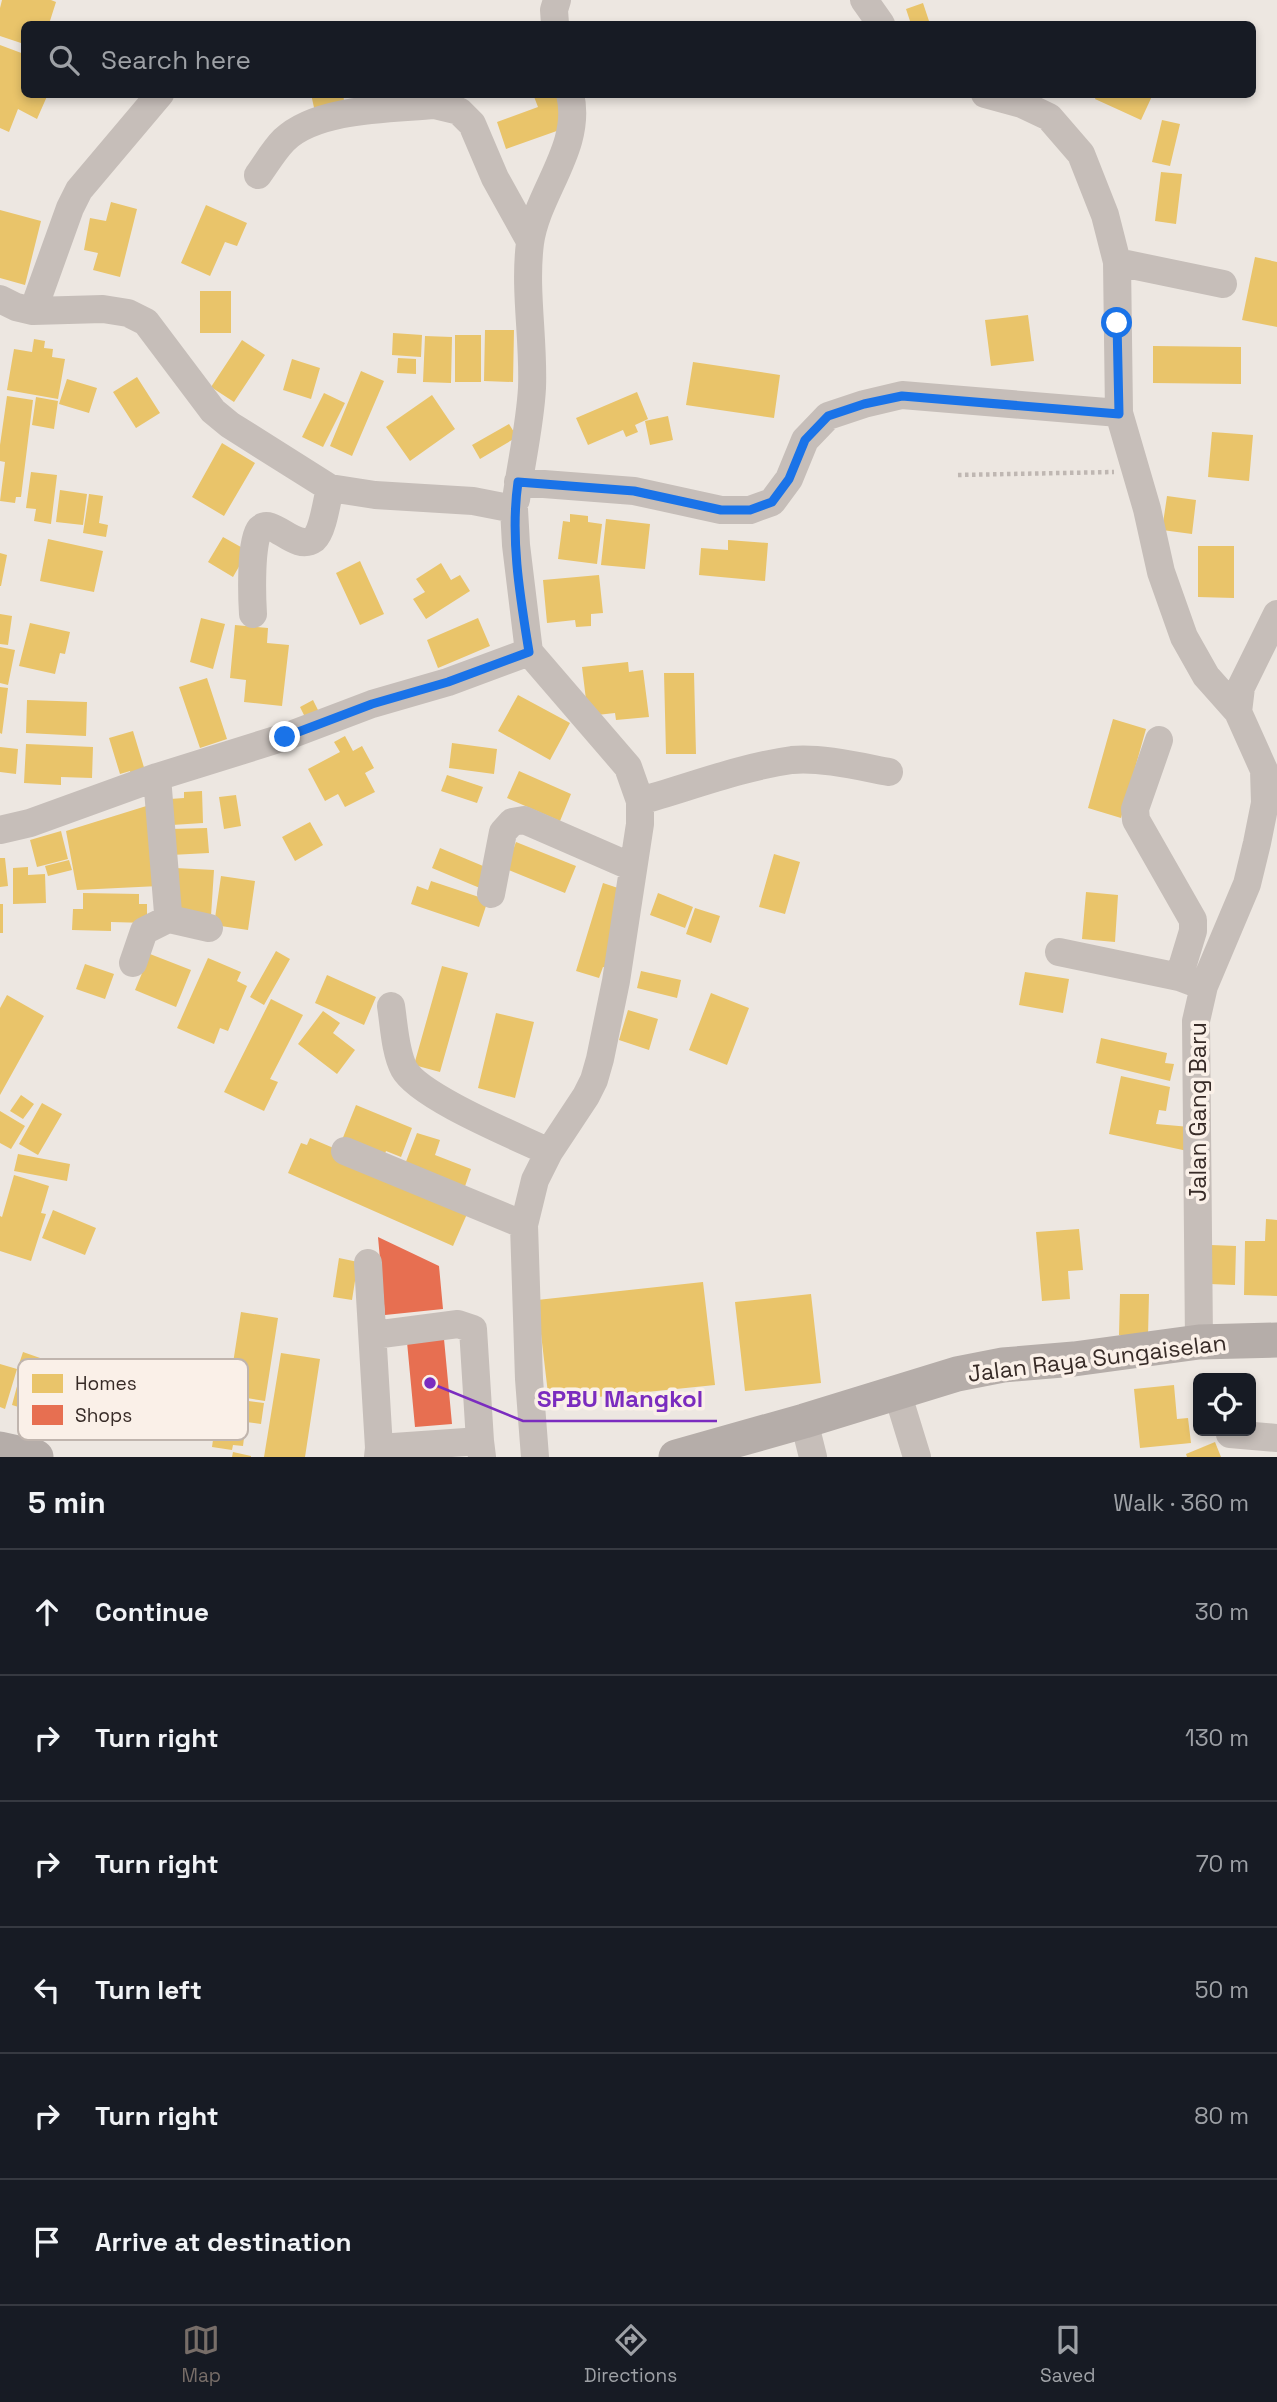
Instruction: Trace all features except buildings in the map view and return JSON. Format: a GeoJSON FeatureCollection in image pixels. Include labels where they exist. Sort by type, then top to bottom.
{"type":"FeatureCollection","features":[{"type":"Feature","properties":{"kind":"main road","name":"Jalan Raya Sungaiselan"},"geometry":{"type":"LineString","coordinates":[[676,1457],[804,1422],[957,1374],[1003,1365],[1074,1359],[1199,1342],[1277,1340]]}},
{"type":"Feature","properties":{"kind":"street"},"geometry":{"type":"LineString","coordinates":[[555,21],[557,0]]}},
{"type":"Feature","properties":{"kind":"street"},"geometry":{"type":"LineString","coordinates":[[864,0],[879,21]]}},
{"type":"Feature","properties":{"kind":"street"},"geometry":{"type":"LineString","coordinates":[[33,311],[79,190],[157,98]]}},
{"type":"Feature","properties":{"kind":"street"},"geometry":{"type":"LineString","coordinates":[[535,1457],[528,1366],[524,1225],[535,1180],[549,1152],[594,1080],[616,981],[640,824],[640,801],[628,767],[529,652],[516,545],[516,496],[532,388],[530,241],[545,195],[569,138],[573,106],[571,98]]}},
{"type":"Feature","properties":{"kind":"street","name":"Jalan Gang Baru"},"geometry":{"type":"LineString","coordinates":[[1000,98],[1022,104],[1049,117],[1081,154],[1105,215],[1117,262],[1119,414],[1161,572],[1184,637],[1206,676],[1238,712],[1264,770],[1265,803],[1247,884],[1191,982],[1196,1021],[1199,1342]]}},
{"type":"Feature","properties":{"kind":"street"},"geometry":{"type":"LineString","coordinates":[[258,175],[284,141],[304,126],[330,116],[434,105],[449,107],[459,111],[472,124],[495,178],[530,241]]}},
{"type":"Feature","properties":{"kind":"street"},"geometry":{"type":"LineString","coordinates":[[1117,262],[1223,284]]}},
{"type":"Feature","properties":{"kind":"street"},"geometry":{"type":"LineString","coordinates":[[0,299],[33,311],[103,309],[128,313],[146,322],[213,411],[230,425],[330,488],[375,495],[473,500],[634,491],[721,510],[750,510],[772,502],[789,479],[805,440],[828,416],[864,404],[902,396],[1119,414]]}},
{"type":"Feature","properties":{"kind":"street"},"geometry":{"type":"LineString","coordinates":[[253,614],[253,564],[259,531],[270,526],[291,539],[310,541],[317,536],[320,529],[330,488]]}},
{"type":"Feature","properties":{"kind":"street"},"geometry":{"type":"LineString","coordinates":[[1238,712],[1241,687],[1277,614]]}},
{"type":"Feature","properties":{"kind":"street"},"geometry":{"type":"LineString","coordinates":[[0,830],[30,822],[157,776],[285,737],[372,704],[448,682],[529,652]]}},
{"type":"Feature","properties":{"kind":"street"},"geometry":{"type":"LineString","coordinates":[[1059,952],[1191,982],[1193,920],[1136,820],[1135,809],[1159,740]]}},
{"type":"Feature","properties":{"kind":"street"},"geometry":{"type":"LineString","coordinates":[[640,801],[728,775],[794,760],[843,764],[889,772]]}},
{"type":"Feature","properties":{"kind":"street"},"geometry":{"type":"LineString","coordinates":[[157,776],[170,918]]}},
{"type":"Feature","properties":{"kind":"street"},"geometry":{"type":"LineString","coordinates":[[491,894],[503,832],[512,822],[524,820],[632,867]]}},
{"type":"Feature","properties":{"kind":"street"},"geometry":{"type":"LineString","coordinates":[[133,963],[144,931],[170,918],[209,928]]}},
{"type":"Feature","properties":{"kind":"street"},"geometry":{"type":"LineString","coordinates":[[391,1006],[403,1068],[413,1082],[478,1119],[549,1152]]}},
{"type":"Feature","properties":{"kind":"street"},"geometry":{"type":"LineString","coordinates":[[345,1151],[524,1225]]}},
{"type":"Feature","properties":{"kind":"street"},"geometry":{"type":"LineString","coordinates":[[368,1263],[379,1452],[481,1449],[473,1329],[458,1324],[374,1335]]}},
{"type":"Feature","properties":{"kind":"street"},"geometry":{"type":"LineString","coordinates":[[897,1392],[917,1457]]}},
{"type":"Feature","properties":{"kind":"street"},"geometry":{"type":"LineString","coordinates":[[804,1422],[813,1457]]}},
{"type":"Feature","properties":{"kind":"street"},"geometry":{"type":"LineString","coordinates":[[1254,1436],[1277,1438]]}},
{"type":"Feature","properties":{"kind":"path"},"geometry":{"type":"LineString","coordinates":[[958,475],[1136,471]]}},
{"type":"Feature","properties":{"kind":"place","name":"SPBU Mangkol"},"geometry":{"type":"Point","coordinates":[430,1383]}},
{"type":"Feature","properties":{"kind":"route"},"geometry":{"type":"LineString","coordinates":[[285,737],[372,704],[448,682],[529,652],[516,545],[514,509],[518,482],[634,491],[721,510],[750,510],[772,502],[789,479],[805,440],[828,416],[864,404],[902,396],[1119,414],[1117,323]]}}]}
